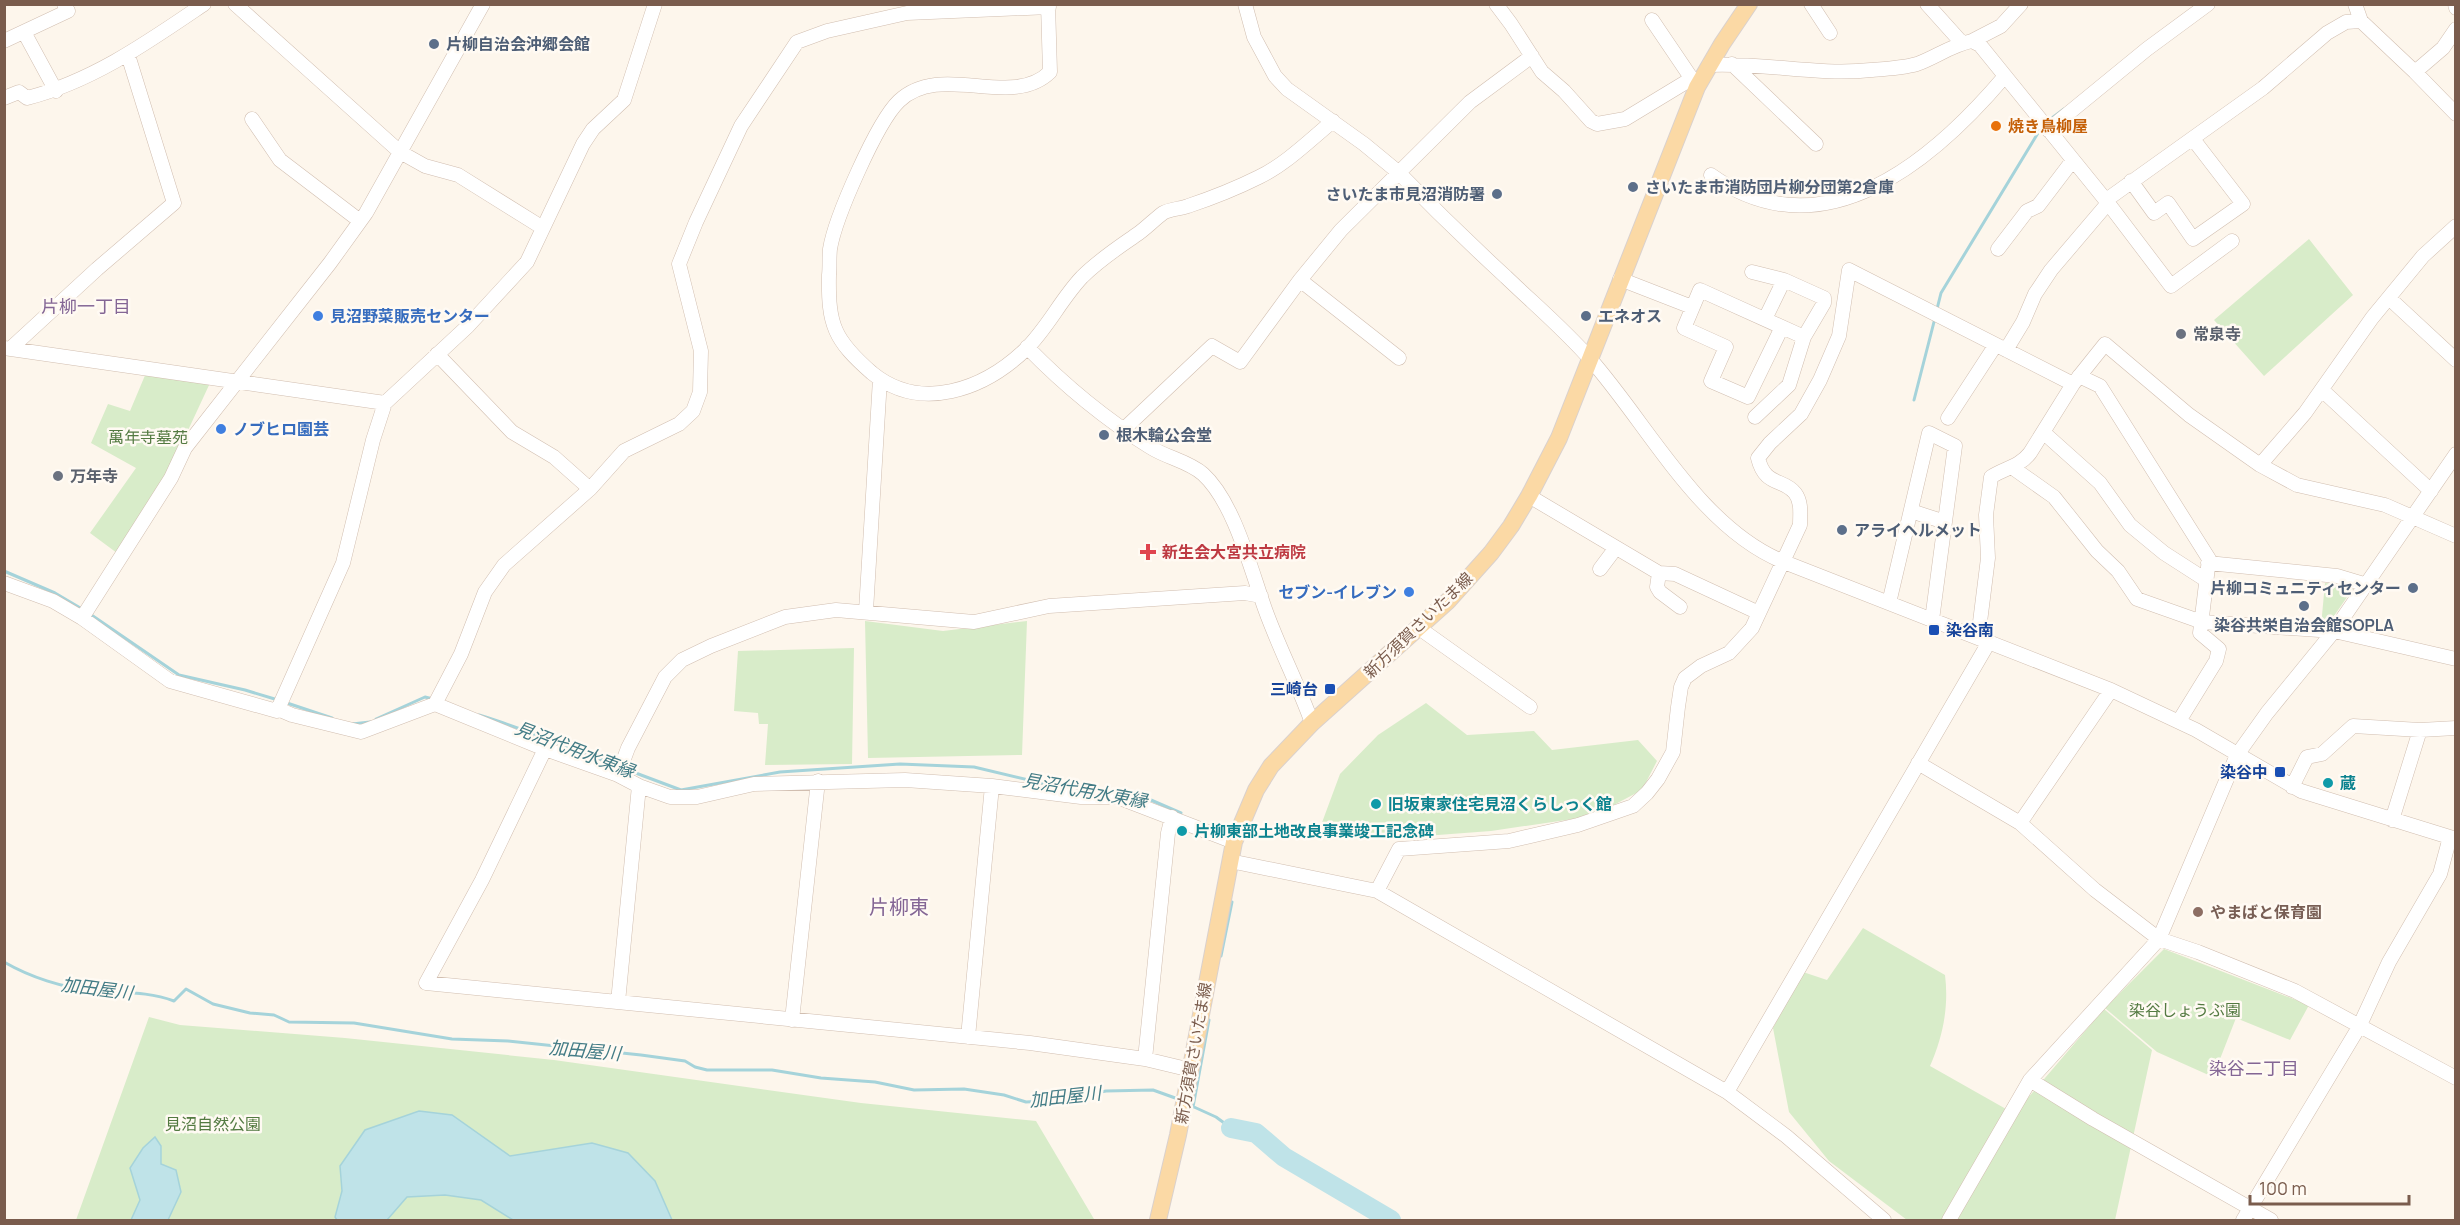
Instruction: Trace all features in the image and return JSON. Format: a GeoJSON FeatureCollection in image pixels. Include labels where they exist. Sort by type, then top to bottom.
{"type":"FeatureCollection","features":[{"type":"Feature","properties":{"kind":"main road","name":"新方須賀さいたま線"},"geometry":{"type":"LineString","coordinates":[[1158,1221],[1191,1070],[1234,842],[1256,790],[1271,766],[1312,723],[1448,601],[1491,553],[1529,496],[1559,438],[1694,83],[1709,65],[1749,4]]}},
{"type":"Feature","properties":{"kind":"street"},"geometry":{"type":"LineString","coordinates":[[4,41],[68,11],[64,4]]}},
{"type":"Feature","properties":{"kind":"street"},"geometry":{"type":"LineString","coordinates":[[4,98],[19,92],[27,98],[56,91],[128,55],[204,4]]}},
{"type":"Feature","properties":{"kind":"street"},"geometry":{"type":"LineString","coordinates":[[235,4],[399,152],[425,166],[458,175],[543,228]]}},
{"type":"Feature","properties":{"kind":"street"},"geometry":{"type":"LineString","coordinates":[[82,618],[171,478],[185,448],[360,221],[382,186],[483,4]]}},
{"type":"Feature","properties":{"kind":"street"},"geometry":{"type":"LineString","coordinates":[[655,4],[624,99],[588,136],[527,262],[508,285],[385,403],[373,441],[344,563],[278,709],[292,715],[361,732],[435,704],[461,654],[485,592],[504,565],[590,489],[624,451],[679,424],[693,411],[700,392],[701,351],[679,264],[741,126],[797,42],[827,31],[907,13],[1048,6],[1050,72],[1041,81],[1027,85],[996,87],[938,83],[910,93],[899,101],[879,132],[845,201],[830,249],[828,307],[832,326],[849,352],[880,379],[896,387],[931,395],[966,389],[989,376],[1027,347],[1080,279],[1104,256],[1165,212],[1186,207],[1262,176],[1333,121]]}},
{"type":"Feature","properties":{"kind":"street"},"geometry":{"type":"LineString","coordinates":[[1245,4],[1254,37],[1275,76],[1287,89],[1333,121],[1398,172],[1590,359],[1718,518],[1746,543],[1784,562],[2111,690],[2179,721],[2292,787],[2453,838],[2440,874],[2389,962],[2359,1027],[2243,1221]]}},
{"type":"Feature","properties":{"kind":"street"},"geometry":{"type":"LineString","coordinates":[[1496,4],[1542,72],[1564,91],[1591,121],[1598,124],[1625,119],[1694,83],[1652,20]]}},
{"type":"Feature","properties":{"kind":"street"},"geometry":{"type":"LineString","coordinates":[[1811,4],[1830,33]]}},
{"type":"Feature","properties":{"kind":"street"},"geometry":{"type":"LineString","coordinates":[[1947,4],[1932,10],[1967,42],[1980,45],[2108,202],[2171,286],[2232,241]]}},
{"type":"Feature","properties":{"kind":"street"},"geometry":{"type":"LineString","coordinates":[[1709,65],[1732,64],[1823,72],[1870,71],[1916,64],[2001,26],[2021,4]]}},
{"type":"Feature","properties":{"kind":"street"},"geometry":{"type":"LineString","coordinates":[[2048,130],[2147,49],[2208,4]]}},
{"type":"Feature","properties":{"kind":"street"},"geometry":{"type":"LineString","coordinates":[[2355,4],[2361,21],[2456,114]]}},
{"type":"Feature","properties":{"kind":"street"},"geometry":{"type":"LineString","coordinates":[[1948,418],[2000,348],[2023,322],[2035,294],[2051,270],[2109,198],[2193,140],[2287,69],[2328,33],[2346,22],[2361,21]]}},
{"type":"Feature","properties":{"kind":"street"},"geometry":{"type":"LineString","coordinates":[[2415,72],[2443,48],[2456,29]]}},
{"type":"Feature","properties":{"kind":"street"},"geometry":{"type":"LineString","coordinates":[[24,32],[56,91]]}},
{"type":"Feature","properties":{"kind":"street"},"geometry":{"type":"LineString","coordinates":[[7,348],[174,203],[128,55]]}},
{"type":"Feature","properties":{"kind":"street"},"geometry":{"type":"LineString","coordinates":[[1124,429],[1212,346],[1240,362],[1300,280],[1341,230],[1470,102],[1532,56]]}},
{"type":"Feature","properties":{"kind":"street"},"geometry":{"type":"LineString","coordinates":[[1732,64],[1816,144]]}},
{"type":"Feature","properties":{"kind":"street"},"geometry":{"type":"LineString","coordinates":[[1711,175],[1739,193],[1778,202],[1815,203],[1856,196],[1901,173],[1951,135],[2005,76]]}},
{"type":"Feature","properties":{"kind":"street"},"geometry":{"type":"LineString","coordinates":[[252,118],[280,160],[360,221]]}},
{"type":"Feature","properties":{"kind":"street"},"geometry":{"type":"LineString","coordinates":[[2131,181],[2154,213],[2168,203],[2193,239],[2243,204],[2193,140]]}},
{"type":"Feature","properties":{"kind":"street"},"geometry":{"type":"LineString","coordinates":[[1998,249],[2027,211],[2038,206],[2073,160]]}},
{"type":"Feature","properties":{"kind":"street"},"geometry":{"type":"LineString","coordinates":[[2260,465],[2305,413],[2388,298],[2423,256],[2456,226]]}},
{"type":"Feature","properties":{"kind":"street"},"geometry":{"type":"LineString","coordinates":[[1377,891],[1399,849],[1509,842],[1578,825],[1633,806],[1654,785],[1668,766],[1673,752],[1681,687],[1685,678],[1701,666],[1729,653],[1752,628],[1800,525],[1801,506],[1794,491],[1774,482],[1761,470],[1758,458],[1770,443],[1801,414],[1820,380],[1839,336],[1850,270],[2000,348],[2076,380],[2100,386],[2209,559],[2200,633],[2219,649],[2218,655],[2179,721]]}},
{"type":"Feature","properties":{"kind":"street"},"geometry":{"type":"LineString","coordinates":[[1752,272],[1784,280],[1824,298],[1824,303],[1804,337],[1789,385],[1755,417]]}},
{"type":"Feature","properties":{"kind":"street"},"geometry":{"type":"LineString","coordinates":[[1620,279],[1692,307]]}},
{"type":"Feature","properties":{"kind":"street"},"geometry":{"type":"LineString","coordinates":[[1300,280],[1399,358]]}},
{"type":"Feature","properties":{"kind":"street"},"geometry":{"type":"LineString","coordinates":[[1765,319],[1784,280]]}},
{"type":"Feature","properties":{"kind":"street"},"geometry":{"type":"LineString","coordinates":[[1782,327],[1748,397],[1711,381],[1726,348],[1684,328],[1700,290],[1765,319],[1804,337]]}},
{"type":"Feature","properties":{"kind":"street"},"geometry":{"type":"LineString","coordinates":[[2388,298],[2456,360]]}},
{"type":"Feature","properties":{"kind":"street"},"geometry":{"type":"LineString","coordinates":[[1727,1092],[1918,763],[1983,640],[1988,558],[1986,515],[1991,477],[2002,470],[2022,463],[2076,380],[2105,344],[2189,416],[2260,465],[2297,485],[2385,506],[2456,536]]}},
{"type":"Feature","properties":{"kind":"street"},"geometry":{"type":"LineString","coordinates":[[1027,347],[1075,394],[1152,449],[1191,466],[1218,492],[1238,534],[1312,723]]}},
{"type":"Feature","properties":{"kind":"street"},"geometry":{"type":"LineString","coordinates":[[7,348],[385,403]]}},
{"type":"Feature","properties":{"kind":"street"},"geometry":{"type":"LineString","coordinates":[[437,354],[512,432],[554,457],[590,489]]}},
{"type":"Feature","properties":{"kind":"street"},"geometry":{"type":"LineString","coordinates":[[866,611],[880,379]]}},
{"type":"Feature","properties":{"kind":"street"},"geometry":{"type":"LineString","coordinates":[[2322,390],[2431,491]]}},
{"type":"Feature","properties":{"kind":"street"},"geometry":{"type":"LineString","coordinates":[[2043,432],[2100,483],[2130,525],[2164,553],[2206,580]]}},
{"type":"Feature","properties":{"kind":"street"},"geometry":{"type":"LineString","coordinates":[[1889,603],[1929,433],[1955,446],[1932,620]]}},
{"type":"Feature","properties":{"kind":"street"},"geometry":{"type":"LineString","coordinates":[[1949,1221],[2030,1080],[2159,939],[2237,754],[2267,713],[2334,631],[2456,454]]}},
{"type":"Feature","properties":{"kind":"street"},"geometry":{"type":"LineString","coordinates":[[2013,468],[2054,497],[2097,551],[2118,571],[2137,599],[2202,622],[2334,631],[2456,658]]}},
{"type":"Feature","properties":{"kind":"street"},"geometry":{"type":"LineString","coordinates":[[1529,496],[1659,573],[1675,574],[1759,613]]}},
{"type":"Feature","properties":{"kind":"street"},"geometry":{"type":"LineString","coordinates":[[1911,512],[1945,522]]}},
{"type":"Feature","properties":{"kind":"street"},"geometry":{"type":"LineString","coordinates":[[1600,569],[1615,549]]}},
{"type":"Feature","properties":{"kind":"street"},"geometry":{"type":"LineString","coordinates":[[2208,563],[2337,576],[2367,585]]}},
{"type":"Feature","properties":{"kind":"street"},"geometry":{"type":"LineString","coordinates":[[1659,573],[1657,587],[1680,607]]}},
{"type":"Feature","properties":{"kind":"street"},"geometry":{"type":"LineString","coordinates":[[4,583],[53,601],[82,618],[170,681],[277,711]]}},
{"type":"Feature","properties":{"kind":"street"},"geometry":{"type":"LineString","coordinates":[[618,776],[628,748],[665,677],[682,660],[785,617],[836,610],[974,622],[1049,606],[1245,593],[1261,596]]}},
{"type":"Feature","properties":{"kind":"street"},"geometry":{"type":"LineString","coordinates":[[1419,628],[1530,706]]}},
{"type":"Feature","properties":{"kind":"street"},"geometry":{"type":"LineString","coordinates":[[2020,823],[2111,690]]}},
{"type":"Feature","properties":{"kind":"street"},"geometry":{"type":"LineString","coordinates":[[435,704],[670,797],[697,797],[754,783],[905,780],[992,786],[1081,797],[1117,797],[1234,842]]}},
{"type":"Feature","properties":{"kind":"street"},"geometry":{"type":"LineString","coordinates":[[2292,787],[2307,757],[2322,754],[2353,726],[2420,730],[2456,728]]}},
{"type":"Feature","properties":{"kind":"street"},"geometry":{"type":"LineString","coordinates":[[2392,820],[2420,730]]}},
{"type":"Feature","properties":{"kind":"street"},"geometry":{"type":"LineString","coordinates":[[545,749],[482,880],[426,983],[1030,1043],[1145,1059],[1191,1070]]}},
{"type":"Feature","properties":{"kind":"street"},"geometry":{"type":"LineString","coordinates":[[1918,763],[2020,823],[2096,890],[2159,939],[2285,986],[2321,1003],[2359,1027],[2456,1078]]}},
{"type":"Feature","properties":{"kind":"street"},"geometry":{"type":"LineString","coordinates":[[792,1020],[818,781]]}},
{"type":"Feature","properties":{"kind":"street"},"geometry":{"type":"LineString","coordinates":[[618,1002],[639,786]]}},
{"type":"Feature","properties":{"kind":"street"},"geometry":{"type":"LineString","coordinates":[[968,1037],[992,786]]}},
{"type":"Feature","properties":{"kind":"street"},"geometry":{"type":"LineString","coordinates":[[1145,1059],[1168,833],[1172,817]]}},
{"type":"Feature","properties":{"kind":"street"},"geometry":{"type":"LineString","coordinates":[[1230,861],[1377,891],[1727,1092],[1785,1136],[1884,1221]]}},
{"type":"Feature","properties":{"kind":"street"},"geometry":{"type":"LineString","coordinates":[[2030,1080],[2093,1119],[2271,1221]]}},
{"type":"Feature","properties":{"kind":"green space"},"geometry":{"type":"Polygon","coordinates":[[[2309,239],[2353,295],[2264,376],[2214,320],[2309,239]]]}},
{"type":"Feature","properties":{"kind":"green space","name":"萬年寺墓苑"},"geometry":{"type":"Polygon","coordinates":[[[146,373],[210,383],[164,482],[117,553],[90,533],[136,468],[91,443],[108,404],[130,411],[146,373]]]}},
{"type":"Feature","properties":{"kind":"green space"},"geometry":{"type":"Polygon","coordinates":[[[2325,583],[2354,587],[2327,626],[2321,626],[2325,583]]]}},
{"type":"Feature","properties":{"kind":"green space"},"geometry":{"type":"Polygon","coordinates":[[[865,621],[943,631],[1027,621],[1022,755],[868,758],[865,621]]]}},
{"type":"Feature","properties":{"kind":"green space"},"geometry":{"type":"Polygon","coordinates":[[[854,648],[852,764],[765,765],[768,724],[759,724],[758,713],[734,711],[738,651],[854,648]]]}},
{"type":"Feature","properties":{"kind":"green space"},"geometry":{"type":"Polygon","coordinates":[[[1426,703],[1467,735],[1534,731],[1552,750],[1638,740],[1657,761],[1642,790],[1593,816],[1491,831],[1398,838],[1317,836],[1340,774],[1378,735],[1426,703]]]}},
{"type":"Feature","properties":{"kind":"green space"},"geometry":{"type":"Polygon","coordinates":[[[1863,928],[1945,975],[1944,1021],[1930,1066],[2006,1109],[2027,1099],[2104,1009],[2152,1050],[2115,1220],[1907,1220],[1829,1161],[1789,1112],[1773,1028],[1803,972],[1827,980],[1863,928]]]}},
{"type":"Feature","properties":{"kind":"green space","name":"染谷しょうぶ園"},"geometry":{"type":"Polygon","coordinates":[[[2164,949],[2309,1005],[2290,1040],[2236,1018],[2213,1077],[2157,1052],[2105,1008],[2164,949]]]}},
{"type":"Feature","properties":{"kind":"green space","name":"見沼自然公園"},"geometry":{"type":"Polygon","coordinates":[[[149,1017],[180,1025],[345,1038],[554,1060],[861,1103],[1036,1121],[1094,1219],[1146,1220],[76,1220],[149,1017]]]}},
{"type":"Feature","properties":{"kind":"water"},"geometry":{"type":"Polygon","coordinates":[[[419,1111],[452,1115],[510,1156],[592,1143],[628,1153],[655,1181],[672,1220],[513,1220],[481,1200],[445,1195],[407,1197],[387,1220],[337,1220],[335,1217],[342,1191],[340,1166],[365,1130],[419,1111]]]}},
{"type":"Feature","properties":{"kind":"water"},"geometry":{"type":"Polygon","coordinates":[[[155,1137],[161,1146],[161,1164],[176,1170],[181,1192],[168,1220],[131,1220],[140,1200],[130,1168],[143,1148],[155,1137]]]}},
{"type":"Feature","properties":{"kind":"waterway"},"geometry":{"type":"LineString","coordinates":[[2048,121],[2064,109]]}},
{"type":"Feature","properties":{"kind":"waterway"},"geometry":{"type":"LineString","coordinates":[[1937,309],[1941,293],[2041,128]]}},
{"type":"Feature","properties":{"kind":"waterway"},"geometry":{"type":"LineString","coordinates":[[1914,400],[1935,318]]}},
{"type":"Feature","properties":{"kind":"waterway","name":"見沼代用水東縁"},"geometry":{"type":"LineString","coordinates":[[4,571],[55,593],[82,609]]}},
{"type":"Feature","properties":{"kind":"waterway","name":"見沼代用水東縁"},"geometry":{"type":"LineString","coordinates":[[90,614],[179,675],[278,700]]}},
{"type":"Feature","properties":{"kind":"waterway","name":"見沼代用水東縁"},"geometry":{"type":"LineString","coordinates":[[376,719],[425,697],[433,699]]}},
{"type":"Feature","properties":{"kind":"waterway","name":"見沼代用水東縁"},"geometry":{"type":"LineString","coordinates":[[287,703],[332,718]]}},
{"type":"Feature","properties":{"kind":"waterway","name":"見沼代用水東縁"},"geometry":{"type":"LineString","coordinates":[[479,715],[616,765]]}},
{"type":"Feature","properties":{"kind":"waterway","name":"見沼代用水東縁"},"geometry":{"type":"LineString","coordinates":[[352,724],[370,722]]}},
{"type":"Feature","properties":{"kind":"waterway","name":"見沼代用水東縁"},"geometry":{"type":"LineString","coordinates":[[625,769],[681,790],[780,772],[900,764],[974,767],[1058,787],[1114,791]]}},
{"type":"Feature","properties":{"kind":"waterway","name":"見沼代用水東縁"},"geometry":{"type":"LineString","coordinates":[[1126,794],[1144,797],[1181,813]]}},
{"type":"Feature","properties":{"kind":"waterway","name":"見沼代用水東縁"},"geometry":{"type":"LineString","coordinates":[[1221,956],[1232,902]]}},
{"type":"Feature","properties":{"kind":"waterway","name":"加田屋川"},"geometry":{"type":"LineString","coordinates":[[4,962],[47,981],[81,989],[144,994],[174,1001],[186,989],[213,1004],[250,1013],[274,1015],[289,1022],[354,1023],[452,1039],[508,1041],[641,1055],[685,1061],[707,1070],[772,1070],[821,1078],[875,1082],[914,1090],[964,1089],[1004,1095],[1026,1102],[1060,1100],[1106,1091],[1153,1090],[1178,1099]]}},
{"type":"Feature","properties":{"kind":"waterway","name":"見沼代用水東縁"},"geometry":{"type":"LineString","coordinates":[[1193,1107],[1209,1020]]}},
{"type":"Feature","properties":{"kind":"waterway","name":"加田屋川"},"geometry":{"type":"LineString","coordinates":[[1194,1107],[1216,1117],[1231,1128]]}},
{"type":"Feature","properties":{"kind":"waterway","name":"加田屋川"},"geometry":{"type":"LineString","coordinates":[[1231,1128],[1256,1133],[1284,1157],[1391,1220]]}},
{"type":"Feature","properties":{"kind":"place","name":"片柳自治会沖郷会館"},"geometry":{"type":"Point","coordinates":[434,44]}},
{"type":"Feature","properties":{"kind":"place","name":"焼き鳥柳屋"},"geometry":{"type":"Point","coordinates":[1996,126]}},
{"type":"Feature","properties":{"kind":"place","name":"さいたま市消防団片柳分団第2倉庫"},"geometry":{"type":"Point","coordinates":[1633,187]}},
{"type":"Feature","properties":{"kind":"place","name":"さいたま市見沼消防署"},"geometry":{"type":"Point","coordinates":[1497,194]}},
{"type":"Feature","properties":{"kind":"place","name":"見沼野菜販売センター"},"geometry":{"type":"Point","coordinates":[318,316]}},
{"type":"Feature","properties":{"kind":"place","name":"エネオス"},"geometry":{"type":"Point","coordinates":[1586,316]}},
{"type":"Feature","properties":{"kind":"place","name":"常泉寺"},"geometry":{"type":"Point","coordinates":[2181,334]}},
{"type":"Feature","properties":{"kind":"place","name":"ノブヒロ園芸"},"geometry":{"type":"Point","coordinates":[221,429]}},
{"type":"Feature","properties":{"kind":"place","name":"根木輪公会堂"},"geometry":{"type":"Point","coordinates":[1104,435]}},
{"type":"Feature","properties":{"kind":"place","name":"万年寺"},"geometry":{"type":"Point","coordinates":[58,476]}},
{"type":"Feature","properties":{"kind":"place","name":"アライヘルメット"},"geometry":{"type":"Point","coordinates":[1842,530]}},
{"type":"Feature","properties":{"kind":"place","name":"新生会大宮共立病院"},"geometry":{"type":"Point","coordinates":[1148,552]}},
{"type":"Feature","properties":{"kind":"place","name":"片柳コミュニティセンター"},"geometry":{"type":"Point","coordinates":[2413,588]}},
{"type":"Feature","properties":{"kind":"place","name":"セブン-イレブン"},"geometry":{"type":"Point","coordinates":[1409,592]}},
{"type":"Feature","properties":{"kind":"place","name":"染谷共栄自治会館SOPLA"},"geometry":{"type":"Point","coordinates":[2304,606]}},
{"type":"Feature","properties":{"kind":"place","name":"染谷南"},"geometry":{"type":"Point","coordinates":[1934,630]}},
{"type":"Feature","properties":{"kind":"place","name":"三崎台"},"geometry":{"type":"Point","coordinates":[1330,689]}},
{"type":"Feature","properties":{"kind":"place","name":"染谷中"},"geometry":{"type":"Point","coordinates":[2280,772]}},
{"type":"Feature","properties":{"kind":"place","name":"蔵"},"geometry":{"type":"Point","coordinates":[2328,783]}},
{"type":"Feature","properties":{"kind":"place","name":"旧坂東家住宅見沼くらしっく館"},"geometry":{"type":"Point","coordinates":[1376,804]}},
{"type":"Feature","properties":{"kind":"place","name":"片柳東部土地改良事業竣工記念碑"},"geometry":{"type":"Point","coordinates":[1182,831]}},
{"type":"Feature","properties":{"kind":"place","name":"やまばと保育園"},"geometry":{"type":"Point","coordinates":[2198,912]}},
{"type":"Feature","properties":{"kind":"district","name":"片柳一丁目"},"geometry":{"type":"Point","coordinates":[86,306]}},
{"type":"Feature","properties":{"kind":"district","name":"片柳東"},"geometry":{"type":"Point","coordinates":[899,906]}},
{"type":"Feature","properties":{"kind":"district","name":"染谷二丁目"},"geometry":{"type":"Point","coordinates":[2254,1068]}}]}
